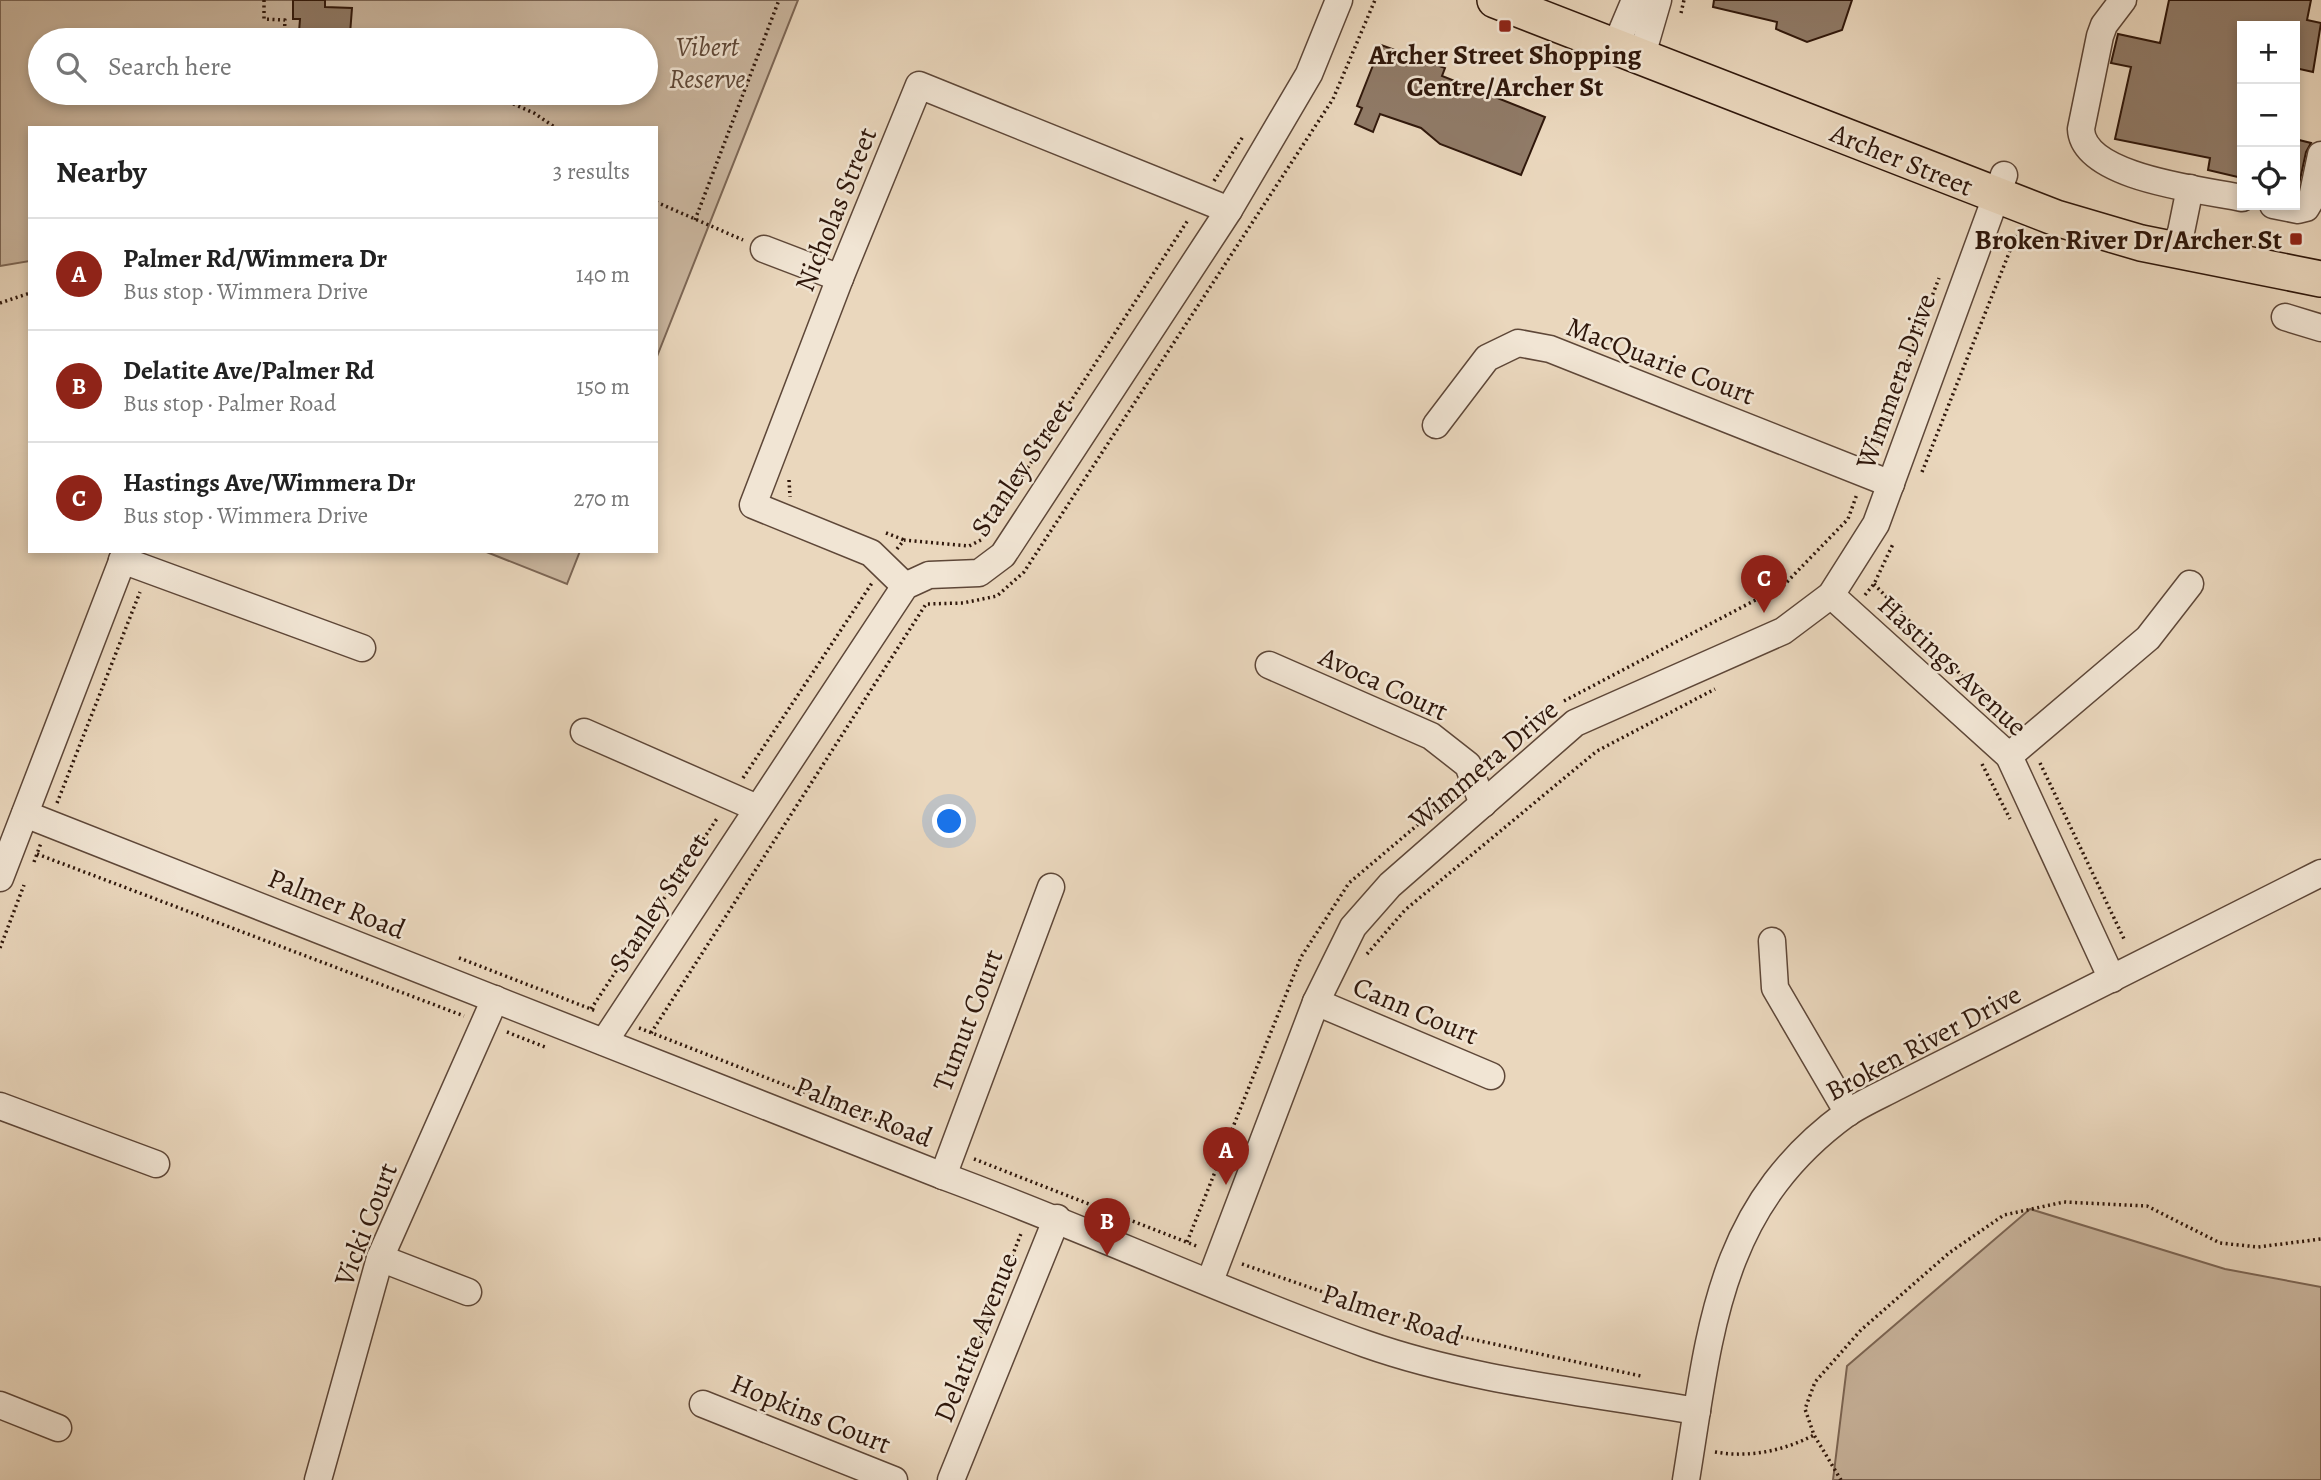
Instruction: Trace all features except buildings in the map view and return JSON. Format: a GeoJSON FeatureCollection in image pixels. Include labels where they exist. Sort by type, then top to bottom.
{"type":"FeatureCollection","features":[{"type":"Feature","properties":{"kind":"main road","name":"Archer Street"},"geometry":{"type":"LineString","coordinates":[[1495,0],[1634,32]]}},
{"type":"Feature","properties":{"kind":"main road","name":"Archer Street"},"geometry":{"type":"LineString","coordinates":[[1561,0],[1855,128],[2000,186],[2164,236],[2321,279]]}},
{"type":"Feature","properties":{"kind":"main road","name":"Archer Street"},"geometry":{"type":"LineString","coordinates":[[2164,236],[2321,266]]}},
{"type":"Feature","properties":{"kind":"street","name":"Stanley Street"},"geometry":{"type":"LineString","coordinates":[[604,1042],[905,586],[929,575],[979,573],[1003,555],[1229,210],[1309,74],[1339,0]]}},
{"type":"Feature","properties":{"kind":"street"},"geometry":{"type":"LineString","coordinates":[[1634,32],[1658,0]]}},
{"type":"Feature","properties":{"kind":"street"},"geometry":{"type":"LineString","coordinates":[[2123,0],[2104,25],[2100,36],[2081,129],[2083,140],[2102,161],[2138,176],[2237,197]]}},
{"type":"Feature","properties":{"kind":"street","name":"Nicholas Street"},"geometry":{"type":"LineString","coordinates":[[905,586],[871,553],[753,505],[840,278],[919,85],[1229,210]]}},
{"type":"Feature","properties":{"kind":"street"},"geometry":{"type":"LineString","coordinates":[[2300,210],[2306,208],[2312,198],[2321,155]]}},
{"type":"Feature","properties":{"kind":"street","name":"Wimmera Drive"},"geometry":{"type":"LineString","coordinates":[[1210,1281],[1316,1002],[1353,927],[1390,885],[1576,723],[1840,603],[1877,524],[2000,186]]}},
{"type":"Feature","properties":{"kind":"street"},"geometry":{"type":"LineString","coordinates":[[2164,236],[2190,187]]}},
{"type":"Feature","properties":{"kind":"street"},"geometry":{"type":"LineString","coordinates":[[764,249],[840,278]]}},
{"type":"Feature","properties":{"kind":"street"},"geometry":{"type":"LineString","coordinates":[[2285,317],[2321,328]]}},
{"type":"Feature","properties":{"kind":"street","name":"MacQuarie Court"},"geometry":{"type":"LineString","coordinates":[[1436,425],[1486,358],[1518,342],[1550,349],[1891,484]]}},
{"type":"Feature","properties":{"kind":"street"},"geometry":{"type":"LineString","coordinates":[[0,878],[124,556],[149,570],[362,648]]}},
{"type":"Feature","properties":{"kind":"street"},"geometry":{"type":"LineString","coordinates":[[2009,756],[2148,638],[2190,584]]}},
{"type":"Feature","properties":{"kind":"street","name":"Hastings Avenue"},"geometry":{"type":"LineString","coordinates":[[1840,603],[2009,756],[2112,979]]}},
{"type":"Feature","properties":{"kind":"street","name":"Avoca Court"},"geometry":{"type":"LineString","coordinates":[[1269,665],[1431,736],[1468,765],[1483,804]]}},
{"type":"Feature","properties":{"kind":"street"},"geometry":{"type":"LineString","coordinates":[[584,732],[757,808]]}},
{"type":"Feature","properties":{"kind":"street","name":"Palmer Road"},"geometry":{"type":"LineString","coordinates":[[29,802],[495,999],[943,1176],[1058,1218],[1366,1344],[1451,1368],[1697,1411]]}},
{"type":"Feature","properties":{"kind":"street","name":"Broken River Drive"},"geometry":{"type":"LineString","coordinates":[[1686,1480],[1715,1308],[1739,1240],[1780,1176],[1805,1149],[1848,1112],[2321,873]]}},
{"type":"Feature","properties":{"kind":"street","name":"Tumut Court"},"geometry":{"type":"LineString","coordinates":[[943,1176],[1051,887]]}},
{"type":"Feature","properties":{"kind":"street"},"geometry":{"type":"LineString","coordinates":[[1772,941],[1775,988],[1848,1112]]}},
{"type":"Feature","properties":{"kind":"street","name":"Vicki Court"},"geometry":{"type":"LineString","coordinates":[[318,1480],[380,1258],[495,999]]}},
{"type":"Feature","properties":{"kind":"street","name":"Cann Court"},"geometry":{"type":"LineString","coordinates":[[1316,1002],[1491,1076]]}},
{"type":"Feature","properties":{"kind":"street"},"geometry":{"type":"LineString","coordinates":[[0,1106],[156,1164]]}},
{"type":"Feature","properties":{"kind":"street","name":"Delatite Avenue"},"geometry":{"type":"LineString","coordinates":[[951,1480],[1058,1218]]}},
{"type":"Feature","properties":{"kind":"street"},"geometry":{"type":"LineString","coordinates":[[380,1258],[468,1292]]}},
{"type":"Feature","properties":{"kind":"street","name":"Hopkins Court"},"geometry":{"type":"LineString","coordinates":[[704,1404],[894,1480]]}},
{"type":"Feature","properties":{"kind":"street"},"geometry":{"type":"LineString","coordinates":[[0,1405],[58,1428]]}},
{"type":"Feature","properties":{"kind":"path"},"geometry":{"type":"LineString","coordinates":[[264,0],[264,19],[285,20],[285,28]]}},
{"type":"Feature","properties":{"kind":"path"},"geometry":{"type":"LineString","coordinates":[[695,220],[779,0]]}},
{"type":"Feature","properties":{"kind":"path"},"geometry":{"type":"LineString","coordinates":[[1681,13],[1684,0]]}},
{"type":"Feature","properties":{"kind":"path"},"geometry":{"type":"LineString","coordinates":[[516,105],[553,126]]}},
{"type":"Feature","properties":{"kind":"path"},"geometry":{"type":"LineString","coordinates":[[878,530],[904,540],[969,546],[981,540],[1250,126]]}},
{"type":"Feature","properties":{"kind":"path"},"geometry":{"type":"LineString","coordinates":[[658,203],[764,249]]}},
{"type":"Feature","properties":{"kind":"path"},"geometry":{"type":"LineString","coordinates":[[1922,473],[2017,233]]}},
{"type":"Feature","properties":{"kind":"path"},"geometry":{"type":"LineString","coordinates":[[0,303],[28,294]]}},
{"type":"Feature","properties":{"kind":"path"},"geometry":{"type":"LineString","coordinates":[[788,471],[790,497],[802,502]]}},
{"type":"Feature","properties":{"kind":"path"},"geometry":{"type":"LineString","coordinates":[[1840,603],[1874,584],[1897,536]]}},
{"type":"Feature","properties":{"kind":"path"},"geometry":{"type":"LineString","coordinates":[[591,1009],[904,540]]}},
{"type":"Feature","properties":{"kind":"path"},"geometry":{"type":"LineString","coordinates":[[32,865],[149,570]]}},
{"type":"Feature","properties":{"kind":"path"},"geometry":{"type":"LineString","coordinates":[[1362,960],[1405,910],[1597,751],[1717,688]]}},
{"type":"Feature","properties":{"kind":"path"},"geometry":{"type":"LineString","coordinates":[[1980,761],[2010,820]]}},
{"type":"Feature","properties":{"kind":"path"},"geometry":{"type":"LineString","coordinates":[[29,802],[54,812],[71,806]]}},
{"type":"Feature","properties":{"kind":"path"},"geometry":{"type":"LineString","coordinates":[[0,948],[28,877]]}},
{"type":"Feature","properties":{"kind":"path"},"geometry":{"type":"LineString","coordinates":[[448,953],[1219,1255],[1438,1332],[1647,1378]]}},
{"type":"Feature","properties":{"kind":"path"},"geometry":{"type":"LineString","coordinates":[[1841,1480],[1814,1436],[1805,1409],[1815,1382],[1861,1330],[1949,1253],[2004,1215],[2064,1202],[2147,1206],[2220,1244],[2258,1247],[2321,1240]]}},
{"type":"Feature","properties":{"kind":"path"},"geometry":{"type":"LineString","coordinates":[[970,1364],[1023,1228]]}},
{"type":"Feature","properties":{"kind":"path"},"geometry":{"type":"LineString","coordinates":[[1691,1448],[1732,1455],[1788,1449],[1814,1436]]}},
{"type":"Feature","properties":{"kind":"green space","name":"Vibert Reserve"},"geometry":{"type":"Polygon","coordinates":[[[0,0],[798,0],[658,354],[658,126],[28,126],[28,261],[0,266],[0,0]]]}},
{"type":"Feature","properties":{"kind":"green space"},"geometry":{"type":"Polygon","coordinates":[[[489,553],[579,553],[567,584],[489,553]]]}},
{"type":"Feature","properties":{"kind":"green space"},"geometry":{"type":"Polygon","coordinates":[[[2030,1209],[2225,1269],[2321,1287],[2321,1480],[1833,1480],[1847,1366],[2030,1209]]]}},
{"type":"Feature","properties":{"kind":"place","name":"Archer Street Shopping Centre/Archer St"},"geometry":{"type":"Point","coordinates":[1505,26]}},
{"type":"Feature","properties":{"kind":"place","name":"Broken River Dr/Archer St"},"geometry":{"type":"Point","coordinates":[2296,239]}},
{"type":"Feature","properties":{"kind":"place","name":"Hastings Ave/Wimmera Dr"},"geometry":{"type":"Point","coordinates":[1764,613]}},
{"type":"Feature","properties":{"kind":"place","name":"Palmer Rd/Wimmera Dr"},"geometry":{"type":"Point","coordinates":[1226,1185]}},
{"type":"Feature","properties":{"kind":"place","name":"Delatite Ave/Palmer Rd"},"geometry":{"type":"Point","coordinates":[1107,1256]}}]}
